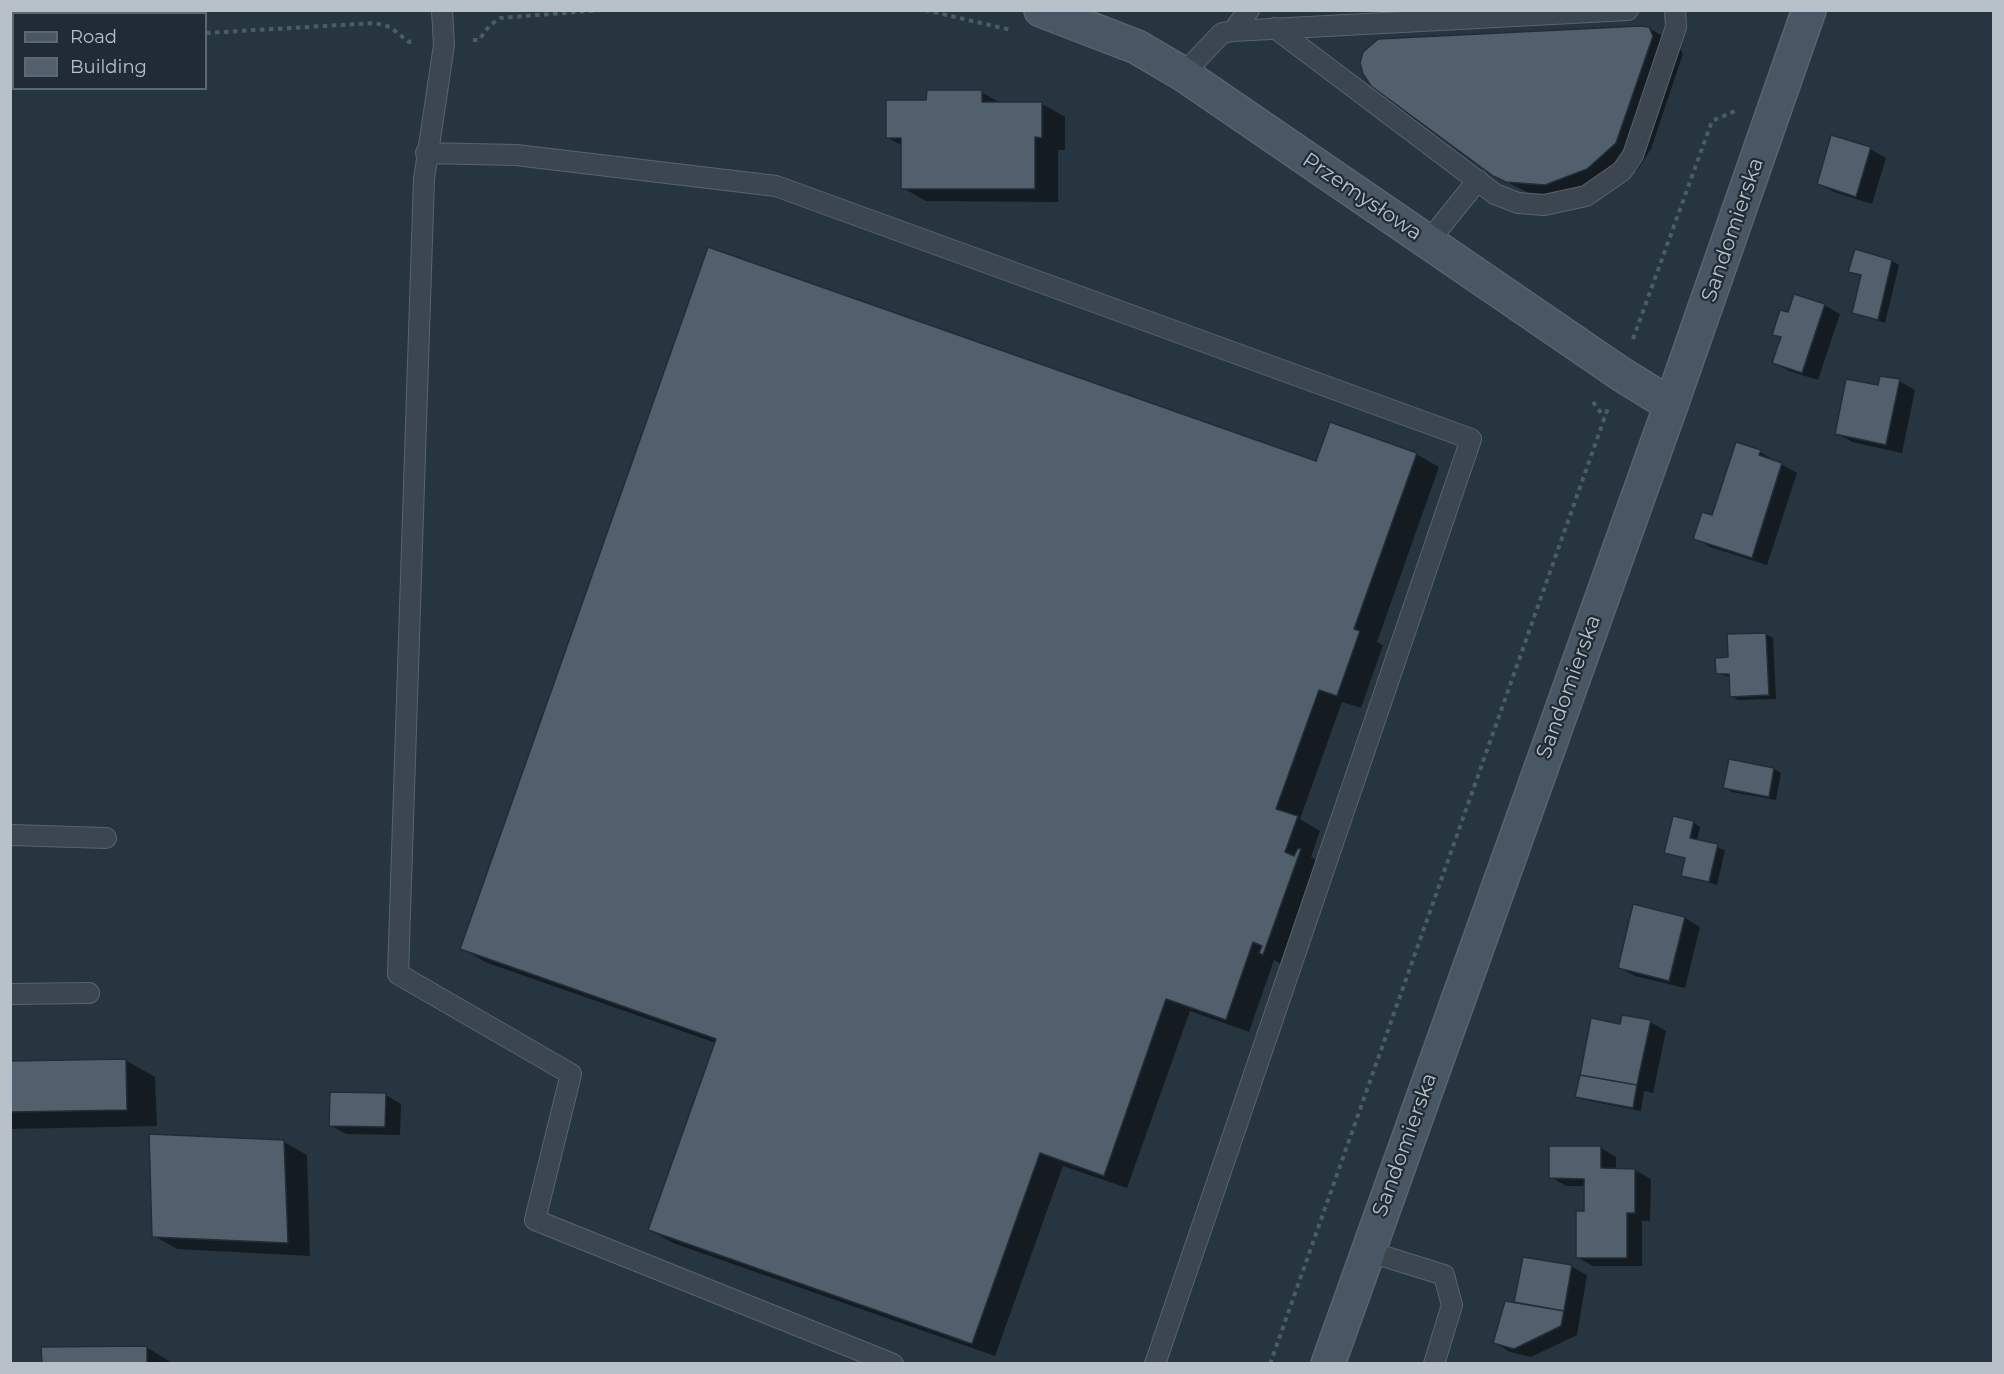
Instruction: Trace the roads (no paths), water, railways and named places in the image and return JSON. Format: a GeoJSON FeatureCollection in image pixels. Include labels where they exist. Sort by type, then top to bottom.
{"type":"FeatureCollection","features":[{"type":"Feature","properties":{"kind":"street"},"geometry":{"type":"LineString","coordinates":[[98,12],[124,10]]}},
{"type":"Feature","properties":{"kind":"street","name":"Przemysłowa"},"geometry":{"type":"LineString","coordinates":[[1041,10],[1137,47],[1183,74],[1620,374],[1671,405]]}},
{"type":"Feature","properties":{"kind":"street","name":"Sandomierska"},"geometry":{"type":"LineString","coordinates":[[1328,1364],[1671,405],[1809,10]]}},
{"type":"Feature","properties":{"kind":"lane"},"geometry":{"type":"LineString","coordinates":[[442,10],[444,41],[426,153],[398,974],[571,1074],[535,1220],[893,1364]]}},
{"type":"Feature","properties":{"kind":"lane"},"geometry":{"type":"LineString","coordinates":[[1233,30],[1249,10]]}},
{"type":"Feature","properties":{"kind":"lane"},"geometry":{"type":"LineString","coordinates":[[1183,74],[1222,33],[1233,30],[1628,10]]}},
{"type":"Feature","properties":{"kind":"lane"},"geometry":{"type":"LineString","coordinates":[[1275,28],[1503,197],[1544,206],[1586,196],[1622,171],[1633,155],[1676,27],[1675,10]]}},
{"type":"Feature","properties":{"kind":"lane"},"geometry":{"type":"LineString","coordinates":[[426,153],[516,155],[776,186],[1471,440],[1155,1364]]}},
{"type":"Feature","properties":{"kind":"lane"},"geometry":{"type":"LineString","coordinates":[[1428,242],[1478,180]]}},
{"type":"Feature","properties":{"kind":"lane"},"geometry":{"type":"LineString","coordinates":[[10,835],[106,838]]}},
{"type":"Feature","properties":{"kind":"lane"},"geometry":{"type":"LineString","coordinates":[[10,994],[89,993]]}},
{"type":"Feature","properties":{"kind":"lane"},"geometry":{"type":"LineString","coordinates":[[1367,1251],[1444,1275],[1452,1305],[1434,1364]]}}]}
